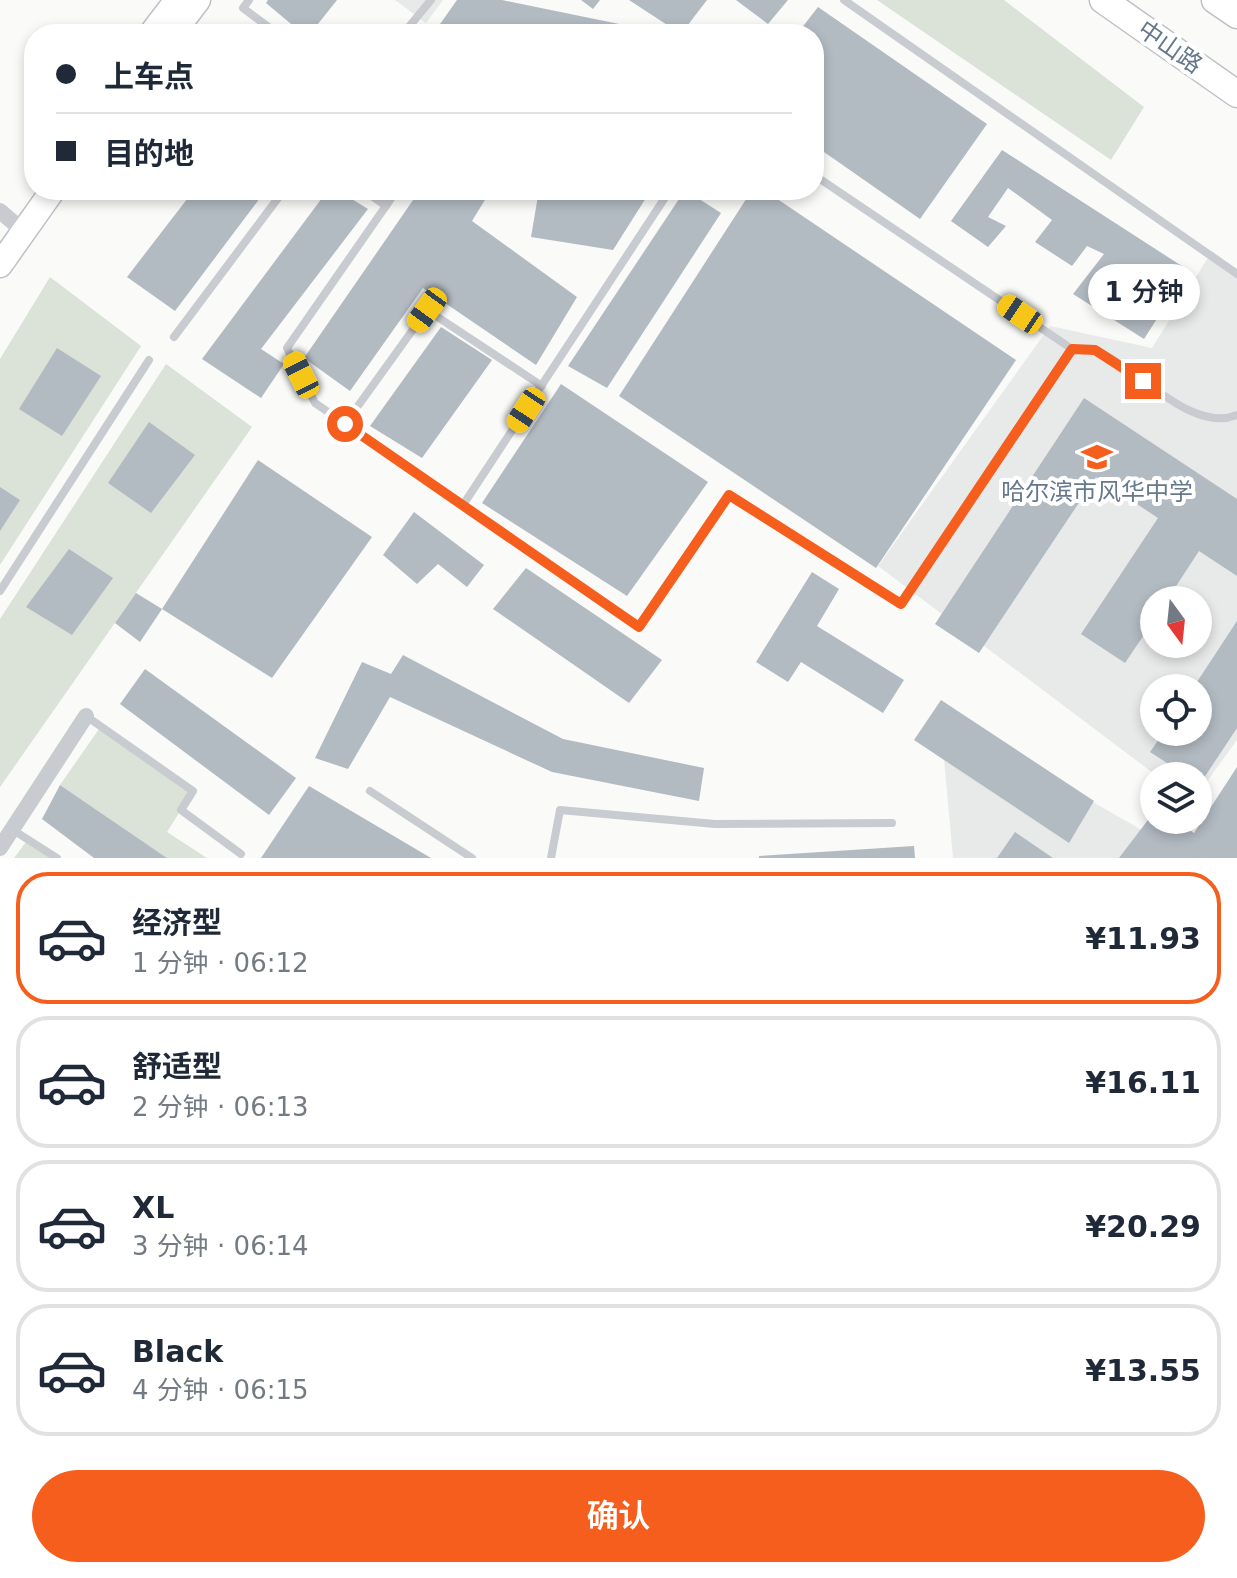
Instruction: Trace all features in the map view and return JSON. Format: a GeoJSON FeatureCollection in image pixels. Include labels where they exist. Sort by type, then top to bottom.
{"type":"FeatureCollection","features":[{"type":"Feature","properties":{"kind":"main road"},"geometry":{"type":"LineString","coordinates":[[159,24],[177,0]]}},
{"type":"Feature","properties":{"kind":"main road"},"geometry":{"type":"LineString","coordinates":[[180,24],[198,0]]}},
{"type":"Feature","properties":{"kind":"main road","name":"中山路"},"geometry":{"type":"LineString","coordinates":[[1103,0],[1237,94]]}},
{"type":"Feature","properties":{"kind":"main road"},"geometry":{"type":"LineString","coordinates":[[1215,0],[1237,15]]}},
{"type":"Feature","properties":{"kind":"main road"},"geometry":{"type":"LineString","coordinates":[[0,265],[8,224],[25,200]]}},
{"type":"Feature","properties":{"kind":"main road"},"geometry":{"type":"LineString","coordinates":[[8,224],[40,200]]}},
{"type":"Feature","properties":{"kind":"street"},"geometry":{"type":"LineString","coordinates":[[0,848],[86,716]]}},
{"type":"Feature","properties":{"kind":"lane"},"geometry":{"type":"LineString","coordinates":[[249,0],[243,8],[265,24]]}},
{"type":"Feature","properties":{"kind":"lane"},"geometry":{"type":"LineString","coordinates":[[411,24],[431,0]]}},
{"type":"Feature","properties":{"kind":"lane"},"geometry":{"type":"LineString","coordinates":[[844,0],[1237,274]]}},
{"type":"Feature","properties":{"kind":"lane"},"geometry":{"type":"LineString","coordinates":[[824,182],[1072,349],[1095,350],[1191,412],[1223,421],[1237,415]]}},
{"type":"Feature","properties":{"kind":"lane"},"geometry":{"type":"LineString","coordinates":[[174,337],[277,200]]}},
{"type":"Feature","properties":{"kind":"lane"},"geometry":{"type":"LineString","coordinates":[[377,200],[386,206]]}},
{"type":"Feature","properties":{"kind":"lane"},"geometry":{"type":"LineString","coordinates":[[390,200],[287,348],[315,403],[639,627],[729,495],[901,604],[1072,349]]}},
{"type":"Feature","properties":{"kind":"lane"},"geometry":{"type":"LineString","coordinates":[[463,505],[663,200]]}},
{"type":"Feature","properties":{"kind":"lane"},"geometry":{"type":"LineString","coordinates":[[345,424],[427,310],[542,386]]}},
{"type":"Feature","properties":{"kind":"lane"},"geometry":{"type":"LineString","coordinates":[[0,591],[149,360]]}},
{"type":"Feature","properties":{"kind":"lane"},"geometry":{"type":"LineString","coordinates":[[86,716],[99,729],[193,791],[181,810],[241,854]]}},
{"type":"Feature","properties":{"kind":"lane"},"geometry":{"type":"LineString","coordinates":[[370,791],[472,858]]}},
{"type":"Feature","properties":{"kind":"lane"},"geometry":{"type":"LineString","coordinates":[[551,858],[560,810],[715,824],[892,823]]}},
{"type":"Feature","properties":{"kind":"lane"},"geometry":{"type":"LineString","coordinates":[[12,829],[57,858]]}},
{"type":"Feature","properties":{"kind":"shaded area"},"geometry":{"type":"Polygon","coordinates":[[[395,0],[443,0],[426,23],[395,0]]]}},
{"type":"Feature","properties":{"kind":"shaded area"},"geometry":{"type":"Polygon","coordinates":[[[877,0],[1004,0],[1144,107],[1111,160],[877,0]]]}},
{"type":"Feature","properties":{"kind":"shaded area","name":"哈尔滨市风华中学"},"geometry":{"type":"Polygon","coordinates":[[[1212,251],[1237,270],[1237,740],[1212,775],[1212,762],[1140,763],[878,566],[1050,326],[1152,348],[1212,251]]]}},
{"type":"Feature","properties":{"kind":"shaded area"},"geometry":{"type":"Polygon","coordinates":[[[50,277],[141,346],[0,565],[0,359],[50,277]]]}},
{"type":"Feature","properties":{"kind":"shaded area"},"geometry":{"type":"Polygon","coordinates":[[[166,364],[252,427],[0,787],[0,619],[166,364]]]}},
{"type":"Feature","properties":{"kind":"shaded area"},"geometry":{"type":"Polygon","coordinates":[[[940,715],[1140,829],[1140,834],[1149,834],[1191,858],[953,858],[940,715]]]}},
{"type":"Feature","properties":{"kind":"shaded area"},"geometry":{"type":"Polygon","coordinates":[[[99,729],[193,791],[167,832],[207,858],[167,858],[60,785],[99,729]]]}},
{"type":"Feature","properties":{"kind":"shaded area"},"geometry":{"type":"Polygon","coordinates":[[[29,838],[57,858],[14,858],[29,838]]]}},
{"type":"Feature","properties":{"kind":"building"},"geometry":{"type":"Polygon","coordinates":[[[268,0],[337,0],[318,24],[291,24],[266,3],[268,0]]]}},
{"type":"Feature","properties":{"kind":"building"},"geometry":{"type":"Polygon","coordinates":[[[457,0],[502,0],[619,24],[440,24],[457,0]]]}},
{"type":"Feature","properties":{"kind":"building"},"geometry":{"type":"Polygon","coordinates":[[[581,0],[600,0],[593,9],[581,0]]]}},
{"type":"Feature","properties":{"kind":"building"},"geometry":{"type":"Polygon","coordinates":[[[629,0],[707,0],[689,24],[666,24],[629,0]]]}},
{"type":"Feature","properties":{"kind":"building"},"geometry":{"type":"Polygon","coordinates":[[[736,0],[788,0],[768,24],[736,0]]]}},
{"type":"Feature","properties":{"kind":"building"},"geometry":{"type":"Polygon","coordinates":[[[818,7],[987,124],[920,219],[824,152],[824,24],[805,24],[818,7]]]}},
{"type":"Feature","properties":{"kind":"building"},"geometry":{"type":"Polygon","coordinates":[[[1002,150],[1188,270],[1144,339],[1073,294],[1104,254],[1087,246],[1072,266],[1035,242],[1052,220],[1008,188],[988,217],[1006,226],[988,247],[951,221],[1002,150]]]}},
{"type":"Feature","properties":{"kind":"building"},"geometry":{"type":"Polygon","coordinates":[[[186,200],[258,200],[175,311],[127,277],[186,200]]]}},
{"type":"Feature","properties":{"kind":"building"},"geometry":{"type":"Polygon","coordinates":[[[321,200],[353,200],[368,209],[261,349],[284,364],[261,398],[202,359],[321,200]]]}},
{"type":"Feature","properties":{"kind":"building"},"geometry":{"type":"Polygon","coordinates":[[[413,200],[485,200],[472,221],[577,297],[536,365],[423,288],[350,391],[304,358],[413,200]]]}},
{"type":"Feature","properties":{"kind":"building"},"geometry":{"type":"Polygon","coordinates":[[[537,200],[645,200],[613,250],[531,237],[537,200]]]}},
{"type":"Feature","properties":{"kind":"building"},"geometry":{"type":"Polygon","coordinates":[[[678,200],[701,200],[721,213],[607,388],[568,366],[678,200]]]}},
{"type":"Feature","properties":{"kind":"building"},"geometry":{"type":"Polygon","coordinates":[[[746,200],[779,200],[1016,360],[876,568],[619,396],[746,200]]]}},
{"type":"Feature","properties":{"kind":"building"},"geometry":{"type":"Polygon","coordinates":[[[441,327],[492,360],[422,458],[370,426],[441,327]]]}},
{"type":"Feature","properties":{"kind":"building"},"geometry":{"type":"Polygon","coordinates":[[[57,348],[101,376],[62,436],[19,409],[57,348]]]}},
{"type":"Feature","properties":{"kind":"building"},"geometry":{"type":"Polygon","coordinates":[[[561,384],[708,482],[627,596],[482,503],[561,384]]]}},
{"type":"Feature","properties":{"kind":"building"},"geometry":{"type":"Polygon","coordinates":[[[1084,398],[1237,499],[1237,576],[1199,551],[1176,586],[1140,586],[1140,641],[1125,663],[1081,634],[1158,518],[1096,477],[979,653],[935,624],[1084,398]]]}},
{"type":"Feature","properties":{"kind":"building"},"geometry":{"type":"Polygon","coordinates":[[[149,422],[195,455],[151,513],[108,483],[149,422]]]}},
{"type":"Feature","properties":{"kind":"building"},"geometry":{"type":"Polygon","coordinates":[[[258,460],[372,537],[272,678],[162,609],[258,460]]]}},
{"type":"Feature","properties":{"kind":"building"},"geometry":{"type":"Polygon","coordinates":[[[0,487],[20,500],[0,531],[0,487]]]}},
{"type":"Feature","properties":{"kind":"building"},"geometry":{"type":"Polygon","coordinates":[[[414,512],[484,565],[467,587],[438,564],[417,584],[383,555],[414,512]]]}},
{"type":"Feature","properties":{"kind":"building"},"geometry":{"type":"Polygon","coordinates":[[[69,549],[113,578],[72,635],[26,607],[69,549]]]}},
{"type":"Feature","properties":{"kind":"building"},"geometry":{"type":"Polygon","coordinates":[[[526,568],[662,660],[629,703],[493,609],[526,568]]]}},
{"type":"Feature","properties":{"kind":"building"},"geometry":{"type":"Polygon","coordinates":[[[812,572],[839,589],[817,626],[904,680],[883,713],[801,662],[788,682],[756,662],[812,572]]]}},
{"type":"Feature","properties":{"kind":"building"},"geometry":{"type":"Polygon","coordinates":[[[136,593],[162,609],[140,642],[115,623],[136,593]]]}},
{"type":"Feature","properties":{"kind":"building"},"geometry":{"type":"Polygon","coordinates":[[[1237,621],[1237,728],[1212,766],[1212,762],[1165,762],[1150,752],[1154,746],[1212,746],[1212,674],[1202,674],[1237,621]]]}},
{"type":"Feature","properties":{"kind":"building"},"geometry":{"type":"Polygon","coordinates":[[[403,655],[563,739],[704,768],[699,801],[552,772],[390,697],[348,769],[315,758],[362,662],[391,674],[403,655]]]}},
{"type":"Feature","properties":{"kind":"building"},"geometry":{"type":"Polygon","coordinates":[[[145,669],[296,778],[269,815],[120,704],[145,669]]]}},
{"type":"Feature","properties":{"kind":"building"},"geometry":{"type":"Polygon","coordinates":[[[941,700],[1094,801],[1069,843],[914,740],[941,700]]]}},
{"type":"Feature","properties":{"kind":"building"},"geometry":{"type":"Polygon","coordinates":[[[1237,767],[1237,858],[1119,858],[1140,830],[1140,834],[1212,834],[1212,805],[1237,767]]]}},
{"type":"Feature","properties":{"kind":"building"},"geometry":{"type":"Polygon","coordinates":[[[60,785],[167,858],[94,858],[42,819],[60,785]]]}},
{"type":"Feature","properties":{"kind":"building"},"geometry":{"type":"Polygon","coordinates":[[[309,786],[431,858],[261,858],[309,786]]]}},
{"type":"Feature","properties":{"kind":"building"},"geometry":{"type":"Polygon","coordinates":[[[1015,832],[1053,858],[997,858],[1015,832]]]}},
{"type":"Feature","properties":{"kind":"building"},"geometry":{"type":"Polygon","coordinates":[[[914,846],[915,858],[759,858],[759,856],[914,846]]]}},
{"type":"Feature","properties":{"kind":"place","name":"哈尔滨市风华中学"},"geometry":{"type":"Point","coordinates":[1097,457]}},
{"type":"Feature","properties":{"kind":"route"},"geometry":{"type":"LineString","coordinates":[[345,424],[639,627],[729,495],[901,604],[1072,349],[1095,350],[1143,381]]}}]}
